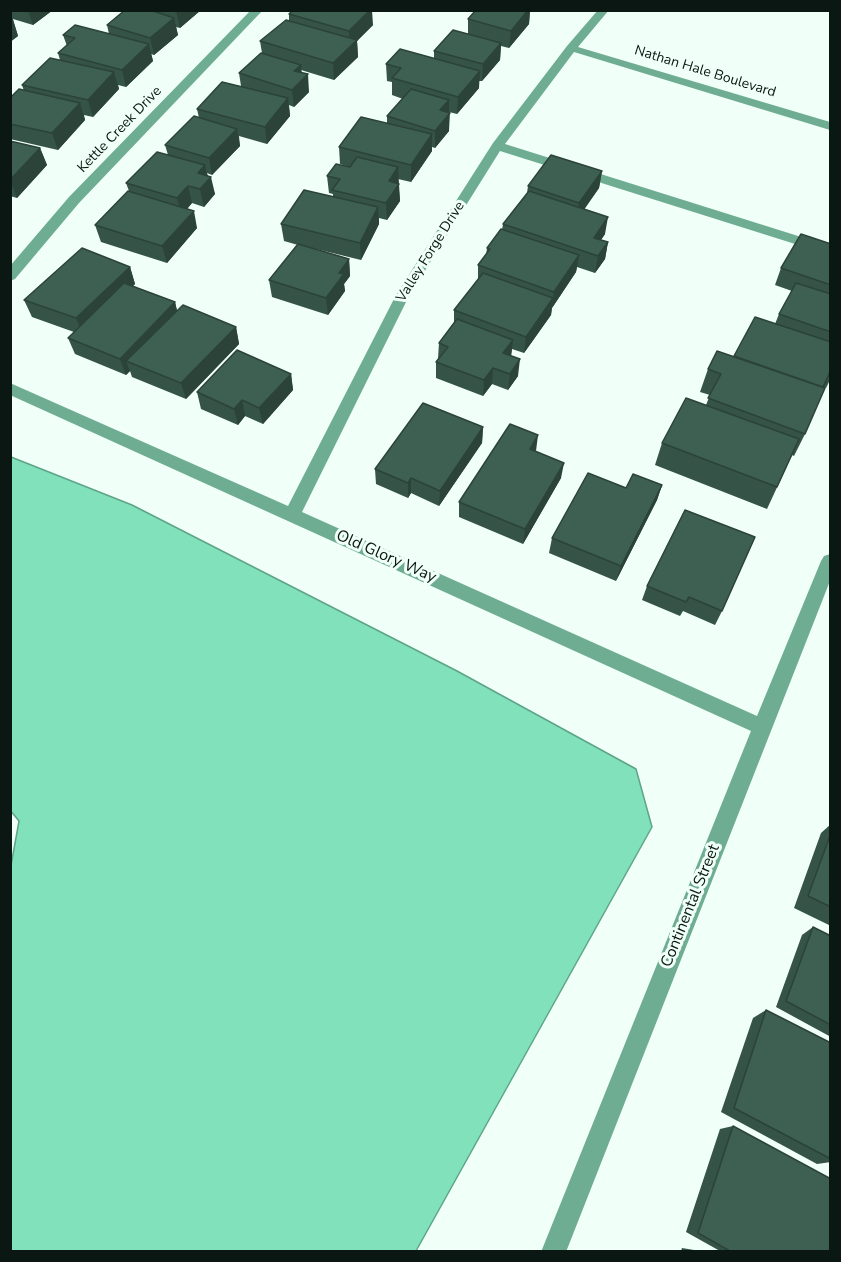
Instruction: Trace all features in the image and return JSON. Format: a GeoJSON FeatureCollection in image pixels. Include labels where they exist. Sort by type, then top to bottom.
{"type":"FeatureCollection","features":[{"type":"Feature","properties":{"kind":"street","name":"Kettle Creek Drive"},"geometry":{"type":"LineString","coordinates":[[10,276],[74,200],[258,10]]}},
{"type":"Feature","properties":{"kind":"street","name":"Valley Forge Drive"},"geometry":{"type":"LineString","coordinates":[[292,515],[401,298],[497,146],[600,11]]}},
{"type":"Feature","properties":{"kind":"street","name":"Nathan Hale Boulevard"},"geometry":{"type":"LineString","coordinates":[[571,48],[831,126]]}},
{"type":"Feature","properties":{"kind":"street"},"geometry":{"type":"LineString","coordinates":[[497,146],[831,251]]}},
{"type":"Feature","properties":{"kind":"street","name":"Old Glory Way"},"geometry":{"type":"LineString","coordinates":[[10,388],[762,727]]}},
{"type":"Feature","properties":{"kind":"street","name":"Continental Street"},"geometry":{"type":"LineString","coordinates":[[553,1251],[762,727],[831,561]]}},
{"type":"Feature","properties":{"kind":"shaded area"},"geometry":{"type":"Polygon","coordinates":[[[11,457],[132,505],[457,671],[636,769],[652,827],[416,1251],[11,1251],[10,871],[19,821],[10,810],[11,457]]]}},
{"type":"Feature","properties":{"kind":"building"},"geometry":{"type":"Polygon","coordinates":[[[125,10],[150,10],[174,18],[150,38],[107,25],[125,10]]]}},
{"type":"Feature","properties":{"kind":"building"},"geometry":{"type":"Polygon","coordinates":[[[293,10],[370,10],[349,31],[289,14],[293,10]]]}},
{"type":"Feature","properties":{"kind":"building"},"geometry":{"type":"Polygon","coordinates":[[[476,10],[528,10],[511,31],[468,19],[476,10]]]}},
{"type":"Feature","properties":{"kind":"building"},"geometry":{"type":"Polygon","coordinates":[[[286,20],[357,40],[333,63],[260,41],[286,20]]]}},
{"type":"Feature","properties":{"kind":"building"},"geometry":{"type":"Polygon","coordinates":[[[75,25],[149,44],[122,70],[58,53],[75,38],[63,35],[75,25]]]}},
{"type":"Feature","properties":{"kind":"building"},"geometry":{"type":"Polygon","coordinates":[[[453,30],[501,43],[483,64],[434,51],[453,30]]]}},
{"type":"Feature","properties":{"kind":"building"},"geometry":{"type":"Polygon","coordinates":[[[400,49],[480,71],[458,97],[392,78],[401,68],[386,64],[400,49]]]}},
{"type":"Feature","properties":{"kind":"building"},"geometry":{"type":"Polygon","coordinates":[[[261,53],[301,65],[294,71],[308,74],[292,90],[239,73],[261,53]]]}},
{"type":"Feature","properties":{"kind":"building"},"geometry":{"type":"Polygon","coordinates":[[[50,58],[114,72],[88,100],[22,85],[50,58]]]}},
{"type":"Feature","properties":{"kind":"building"},"geometry":{"type":"Polygon","coordinates":[[[222,82],[288,98],[265,127],[197,109],[222,82]]]}},
{"type":"Feature","properties":{"kind":"building"},"geometry":{"type":"Polygon","coordinates":[[[19,89],[80,103],[52,133],[10,124],[10,98],[19,89]]]}},
{"type":"Feature","properties":{"kind":"building"},"geometry":{"type":"Polygon","coordinates":[[[411,89],[449,100],[440,110],[450,113],[435,131],[387,116],[411,89]]]}},
{"type":"Feature","properties":{"kind":"building"},"geometry":{"type":"Polygon","coordinates":[[[194,116],[237,129],[209,158],[165,145],[194,116]]]}},
{"type":"Feature","properties":{"kind":"building"},"geometry":{"type":"Polygon","coordinates":[[[361,117],[432,134],[411,165],[339,147],[361,117]]]}},
{"type":"Feature","properties":{"kind":"building"},"geometry":{"type":"Polygon","coordinates":[[[10,141],[40,148],[10,180],[10,141]]]}},
{"type":"Feature","properties":{"kind":"building"},"geometry":{"type":"Polygon","coordinates":[[[157,152],[205,165],[198,173],[211,177],[200,189],[188,186],[177,198],[126,183],[157,152]]]}},
{"type":"Feature","properties":{"kind":"building"},"geometry":{"type":"Polygon","coordinates":[[[551,155],[602,171],[579,203],[528,186],[551,155]]]}},
{"type":"Feature","properties":{"kind":"building"},"geometry":{"type":"Polygon","coordinates":[[[357,157],[398,167],[389,181],[399,184],[386,203],[332,190],[340,179],[327,176],[336,164],[350,167],[357,157]]]}},
{"type":"Feature","properties":{"kind":"building"},"geometry":{"type":"Polygon","coordinates":[[[304,190],[378,207],[360,243],[281,224],[304,190]]]}},
{"type":"Feature","properties":{"kind":"building"},"geometry":{"type":"Polygon","coordinates":[[[128,191],[194,211],[162,246],[95,225],[128,191]]]}},
{"type":"Feature","properties":{"kind":"building"},"geometry":{"type":"Polygon","coordinates":[[[529,191],[608,217],[594,238],[608,242],[598,256],[503,224],[529,191]]]}},
{"type":"Feature","properties":{"kind":"building"},"geometry":{"type":"Polygon","coordinates":[[[501,229],[579,255],[554,292],[478,265],[501,229]]]}},
{"type":"Feature","properties":{"kind":"building"},"geometry":{"type":"Polygon","coordinates":[[[801,234],[831,244],[831,285],[781,268],[801,234]]]}},
{"type":"Feature","properties":{"kind":"building"},"geometry":{"type":"Polygon","coordinates":[[[298,244],[349,259],[339,273],[344,274],[326,298],[269,280],[298,244]]]}},
{"type":"Feature","properties":{"kind":"building"},"geometry":{"type":"Polygon","coordinates":[[[82,248],[130,267],[76,318],[24,300],[82,248]]]}},
{"type":"Feature","properties":{"kind":"building"},"geometry":{"type":"Polygon","coordinates":[[[483,273],[553,298],[526,337],[454,310],[483,273]]]}},
{"type":"Feature","properties":{"kind":"building"},"geometry":{"type":"Polygon","coordinates":[[[124,283],[175,302],[120,359],[68,338],[124,283]]]}},
{"type":"Feature","properties":{"kind":"building"},"geometry":{"type":"Polygon","coordinates":[[[796,283],[831,294],[831,332],[779,314],[796,283]]]}},
{"type":"Feature","properties":{"kind":"building"},"geometry":{"type":"Polygon","coordinates":[[[183,305],[236,327],[181,383],[126,361],[183,305]]]}},
{"type":"Feature","properties":{"kind":"building"},"geometry":{"type":"Polygon","coordinates":[[[755,317],[831,342],[831,370],[823,387],[734,356],[755,317]]]}},
{"type":"Feature","properties":{"kind":"building"},"geometry":{"type":"Polygon","coordinates":[[[457,319],[513,340],[503,353],[520,359],[510,374],[493,368],[484,380],[436,362],[448,347],[439,343],[457,319]]]}},
{"type":"Feature","properties":{"kind":"building"},"geometry":{"type":"Polygon","coordinates":[[[237,350],[291,374],[259,408],[242,400],[234,409],[197,392],[237,350]]]}},
{"type":"Feature","properties":{"kind":"building"},"geometry":{"type":"Polygon","coordinates":[[[717,351],[825,388],[805,434],[708,398],[721,374],[708,369],[717,351]]]}},
{"type":"Feature","properties":{"kind":"building"},"geometry":{"type":"Polygon","coordinates":[[[686,398],[799,439],[777,487],[662,443],[686,398]]]}},
{"type":"Feature","properties":{"kind":"building"},"geometry":{"type":"Polygon","coordinates":[[[423,403],[483,427],[440,491],[411,478],[408,483],[375,469],[423,403]]]}},
{"type":"Feature","properties":{"kind":"building"},"geometry":{"type":"Polygon","coordinates":[[[510,424],[538,435],[530,449],[564,463],[525,529],[459,502],[510,424]]]}},
{"type":"Feature","properties":{"kind":"building"},"geometry":{"type":"Polygon","coordinates":[[[588,473],[626,488],[633,474],[662,485],[621,566],[552,538],[588,473]]]}},
{"type":"Feature","properties":{"kind":"building"},"geometry":{"type":"Polygon","coordinates":[[[685,510],[755,537],[722,611],[689,597],[686,602],[647,586],[685,510]]]}},
{"type":"Feature","properties":{"kind":"building"},"geometry":{"type":"Polygon","coordinates":[[[831,833],[831,907],[808,896],[831,833]]]}},
{"type":"Feature","properties":{"kind":"building"},"geometry":{"type":"Polygon","coordinates":[[[813,927],[831,936],[831,1025],[786,1001],[813,927]]]}},
{"type":"Feature","properties":{"kind":"building"},"geometry":{"type":"Polygon","coordinates":[[[766,1010],[831,1043],[831,1159],[734,1108],[766,1010]]]}},
{"type":"Feature","properties":{"kind":"building"},"geometry":{"type":"Polygon","coordinates":[[[733,1126],[831,1179],[831,1251],[730,1251],[698,1233],[733,1126]]]}}]}
